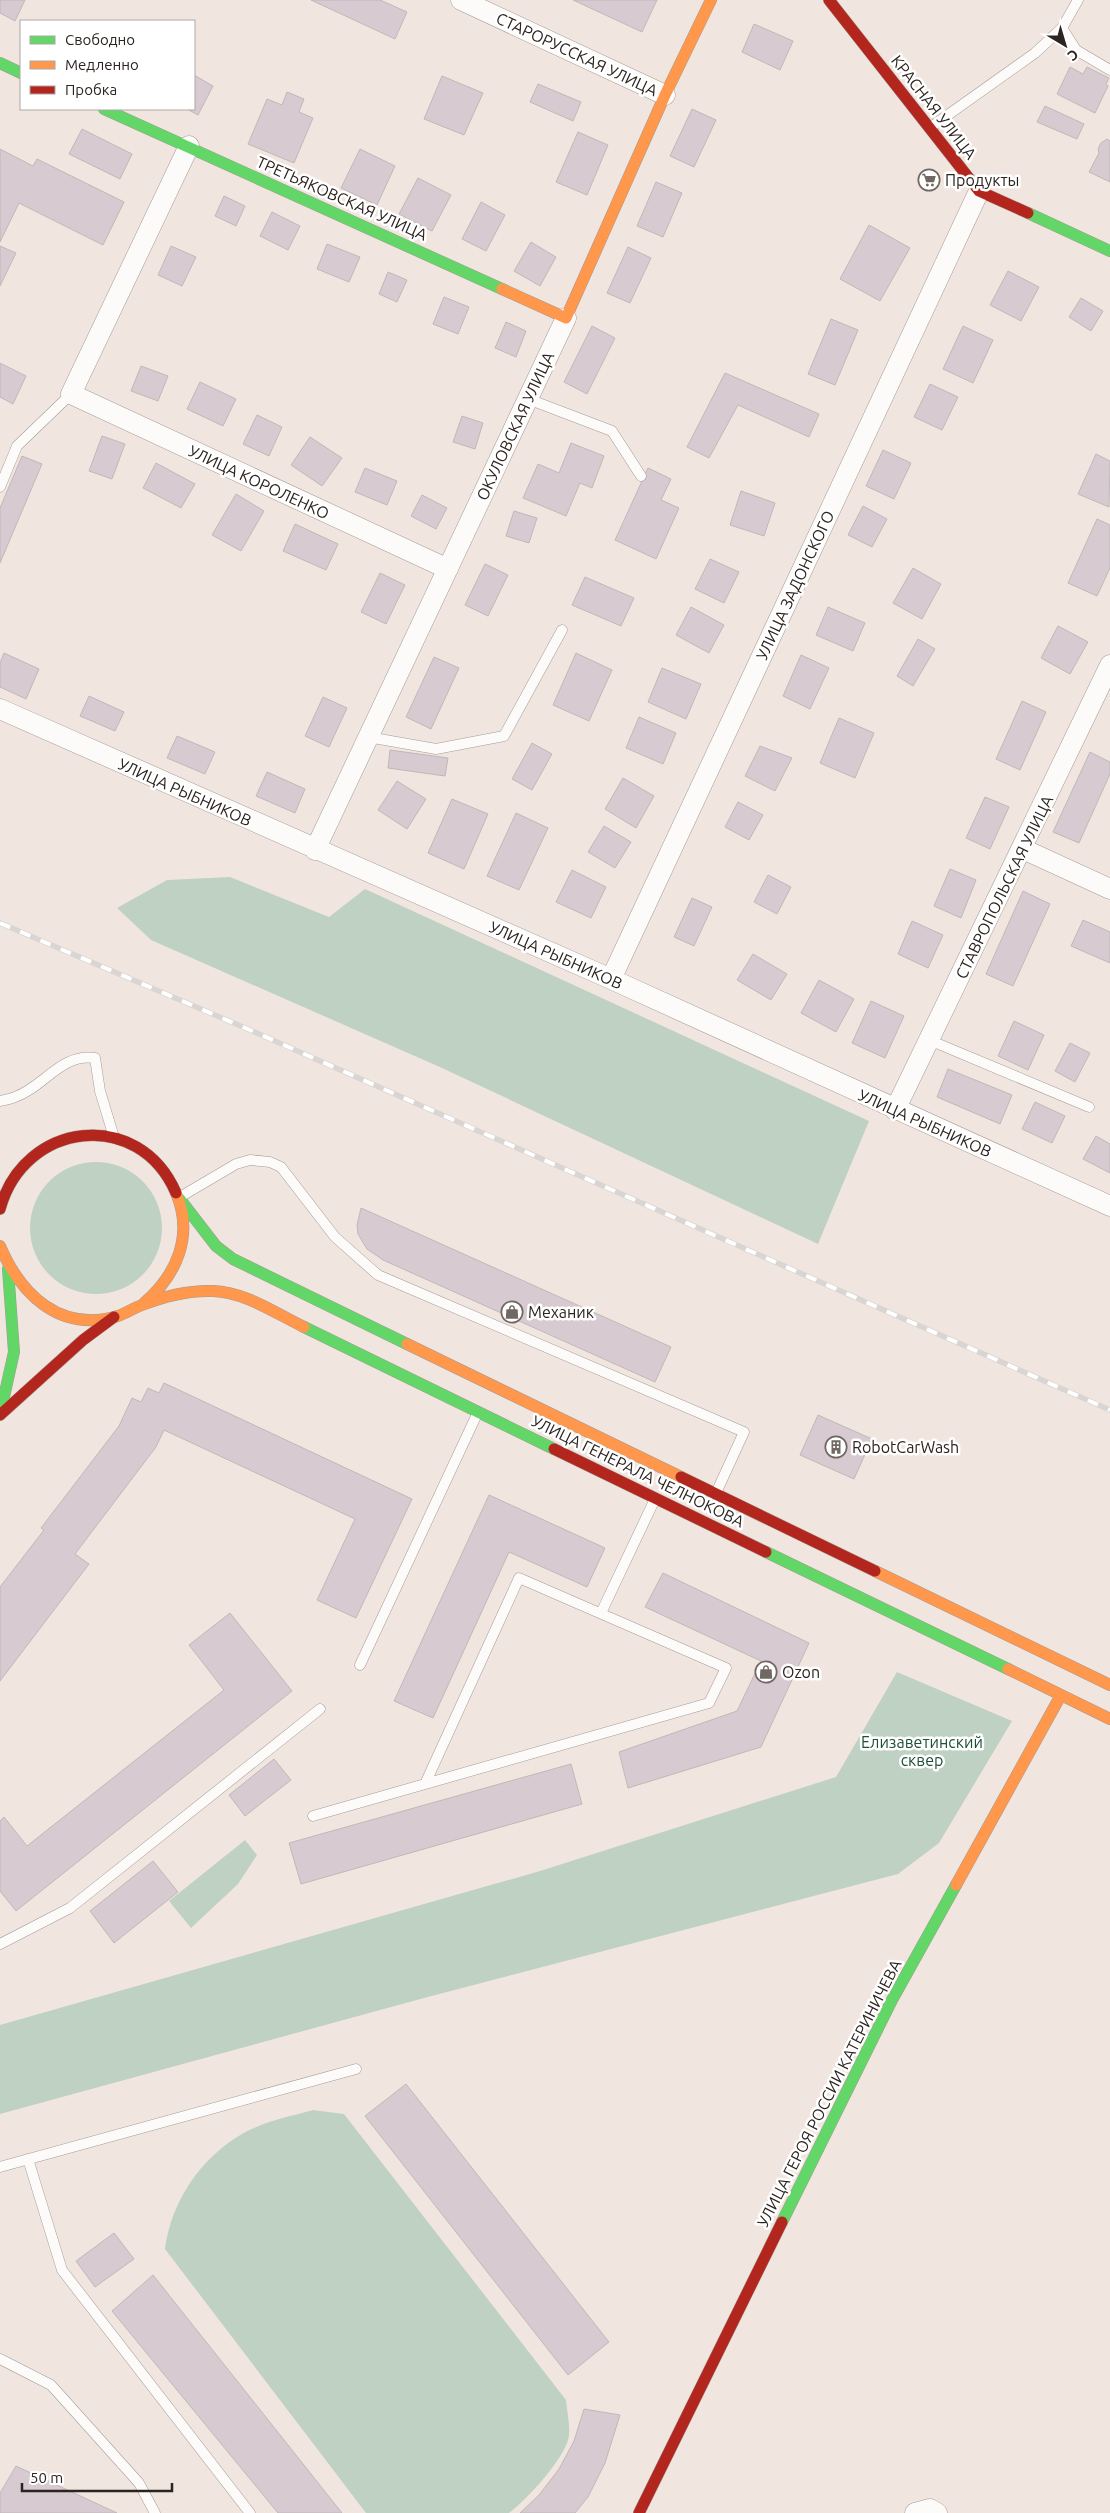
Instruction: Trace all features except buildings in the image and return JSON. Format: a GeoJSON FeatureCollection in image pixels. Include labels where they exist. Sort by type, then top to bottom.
{"type":"FeatureCollection","features":[{"type":"Feature","properties":{"kind":"main road","name":"ОКУЛОВСКАЯ УЛИЦА"},"geometry":{"type":"LineString","coordinates":[[566,318],[665,95],[711,0]]}},
{"type":"Feature","properties":{"kind":"main road","name":"КРАСНАЯ УЛИЦА"},"geometry":{"type":"LineString","coordinates":[[829,0],[979,191],[1110,251]]}},
{"type":"Feature","properties":{"kind":"main road"},"geometry":{"type":"LineString","coordinates":[[0,63],[20,73]]}},
{"type":"Feature","properties":{"kind":"main road","name":"ТРЕТЬЯКОВСКАЯ УЛИЦА"},"geometry":{"type":"LineString","coordinates":[[106,110],[566,318]]}},
{"type":"Feature","properties":{"kind":"main road","name":"УЛИЦА ГЕНЕРАЛА ЧЕЛНОКОВА"},"geometry":{"type":"LineString","coordinates":[[19,1154],[38,1150],[73,1136],[87,1134],[114,1137],[144,1150],[168,1174],[179,1198],[184,1221],[180,1252],[175,1267],[162,1287],[144,1303]]}},
{"type":"Feature","properties":{"kind":"main road","name":"УЛИЦА ГЕНЕРАЛА ЧЕЛНОКОВА"},"geometry":{"type":"LineString","coordinates":[[0,1209],[6,1191],[19,1168],[38,1150]]}},
{"type":"Feature","properties":{"kind":"main road","name":"УЛИЦА ГЕНЕРАЛА ЧЕЛНОКОВА"},"geometry":{"type":"LineString","coordinates":[[179,1198],[216,1246],[233,1259],[1110,1685]]}},
{"type":"Feature","properties":{"kind":"main road","name":"УЛИЦА ГЕНЕРАЛА ЧЕЛНОКОВА"},"geometry":{"type":"LineString","coordinates":[[0,1246],[8,1269],[26,1294],[52,1312],[83,1320],[114,1317],[144,1303],[197,1290],[217,1290],[233,1293],[1110,1718]]}},
{"type":"Feature","properties":{"kind":"main road"},"geometry":{"type":"LineString","coordinates":[[0,1415],[14,1352],[8,1269]]}},
{"type":"Feature","properties":{"kind":"main road"},"geometry":{"type":"LineString","coordinates":[[0,1415],[83,1340],[114,1317]]}},
{"type":"Feature","properties":{"kind":"main road","name":"УЛИЦА ГЕРОЯ РОССИИ КАТЕРИНИЧЕВА"},"geometry":{"type":"LineString","coordinates":[[639,2513],[892,2000],[1061,1695]]}},
{"type":"Feature","properties":{"kind":"street","name":"СТАРОРУССКАЯ УЛИЦА"},"geometry":{"type":"LineString","coordinates":[[461,0],[665,95]]}},
{"type":"Feature","properties":{"kind":"street"},"geometry":{"type":"LineString","coordinates":[[70,394],[189,146]]}},
{"type":"Feature","properties":{"kind":"street","name":"УЛИЦА ЗАДОНСКОГО"},"geometry":{"type":"LineString","coordinates":[[611,979],[979,191]]}},
{"type":"Feature","properties":{"kind":"street","name":"ОКУЛОВСКАЯ УЛИЦА"},"geometry":{"type":"LineString","coordinates":[[315,850],[566,318]]}},
{"type":"Feature","properties":{"kind":"street","name":"УЛИЦА КОРОЛЕНКО"},"geometry":{"type":"LineString","coordinates":[[70,394],[448,569]]}},
{"type":"Feature","properties":{"kind":"street","name":"СТАВРОПОЛЬСКАЯ УЛИЦА"},"geometry":{"type":"LineString","coordinates":[[895,1110],[1023,849],[1110,664]]}},
{"type":"Feature","properties":{"kind":"street","name":"УЛИЦА РЫБНИКОВ"},"geometry":{"type":"LineString","coordinates":[[0,709],[315,850],[611,979],[895,1110],[1110,1206]]}},
{"type":"Feature","properties":{"kind":"street"},"geometry":{"type":"LineString","coordinates":[[1023,849],[1110,889]]}},
{"type":"Feature","properties":{"kind":"street"},"geometry":{"type":"LineString","coordinates":[[915,2513],[930,2509],[937,2513]]}},
{"type":"Feature","properties":{"kind":"lane"},"geometry":{"type":"LineString","coordinates":[[930,128],[1035,53],[1062,28],[1078,0]]}},
{"type":"Feature","properties":{"kind":"lane"},"geometry":{"type":"LineString","coordinates":[[1062,28],[1076,50],[1110,70]]}},
{"type":"Feature","properties":{"kind":"lane"},"geometry":{"type":"LineString","coordinates":[[0,487],[17,446],[70,394]]}},
{"type":"Feature","properties":{"kind":"lane"},"geometry":{"type":"LineString","coordinates":[[528,399],[612,431],[641,476]]}},
{"type":"Feature","properties":{"kind":"lane"},"geometry":{"type":"LineString","coordinates":[[368,737],[436,749],[504,736],[562,630]]}},
{"type":"Feature","properties":{"kind":"lane"},"geometry":{"type":"LineString","coordinates":[[929,1040],[1089,1107]]}},
{"type":"Feature","properties":{"kind":"lane"},"geometry":{"type":"LineString","coordinates":[[0,1101],[17,1097],[69,1061],[87,1057],[95,1058],[100,1091],[114,1137]]}},
{"type":"Feature","properties":{"kind":"lane"},"geometry":{"type":"LineString","coordinates":[[179,1198],[236,1164],[250,1160],[270,1162],[281,1167],[335,1237],[378,1275],[744,1432],[716,1494]]}},
{"type":"Feature","properties":{"kind":"lane"},"geometry":{"type":"LineString","coordinates":[[360,1665],[478,1412]]}},
{"type":"Feature","properties":{"kind":"lane"},"geometry":{"type":"LineString","coordinates":[[600,1613],[655,1498]]}},
{"type":"Feature","properties":{"kind":"lane"},"geometry":{"type":"LineString","coordinates":[[313,1816],[709,1703],[726,1668],[519,1578],[425,1784]]}},
{"type":"Feature","properties":{"kind":"lane"},"geometry":{"type":"LineString","coordinates":[[0,1944],[70,1908],[320,1709]]}},
{"type":"Feature","properties":{"kind":"lane"},"geometry":{"type":"LineString","coordinates":[[0,2167],[356,2069]]}},
{"type":"Feature","properties":{"kind":"lane"},"geometry":{"type":"LineString","coordinates":[[28,2159],[62,2270],[250,2513]]}},
{"type":"Feature","properties":{"kind":"lane"},"geometry":{"type":"LineString","coordinates":[[0,2359],[50,2385],[140,2483],[155,2513]]}},
{"type":"Feature","properties":{"kind":"green space"},"geometry":{"type":"Polygon","coordinates":[[[230,877],[329,917],[365,889],[869,1121],[818,1244],[442,1068],[151,940],[117,908],[167,880],[230,877]]]}},
{"type":"Feature","properties":{"kind":"green space"},"geometry":{"type":"Polygon","coordinates":[[[96,1162],[109,1163],[121,1167],[143,1181],[157,1203],[161,1215],[161,1241],[157,1253],[143,1275],[121,1289],[109,1293],[96,1294],[83,1293],[71,1289],[49,1275],[35,1253],[31,1241],[30,1228],[31,1215],[35,1203],[49,1181],[71,1167],[83,1163],[96,1162]]]}},
{"type":"Feature","properties":{"kind":"green space","name":"Елизаветинский сквер"},"geometry":{"type":"Polygon","coordinates":[[[897,1672],[1012,1721],[939,1843],[898,1874],[424,1998],[0,2114],[0,2025],[540,1871],[836,1777],[897,1672]]]}},
{"type":"Feature","properties":{"kind":"green space"},"geometry":{"type":"Polygon","coordinates":[[[245,1840],[257,1855],[238,1884],[191,1928],[169,1901],[245,1840]]]}},
{"type":"Feature","properties":{"kind":"green space"},"geometry":{"type":"Polygon","coordinates":[[[313,2110],[344,2114],[566,2400],[569,2435],[562,2454],[545,2477],[509,2513],[366,2513],[165,2249],[168,2232],[180,2200],[199,2171],[210,2159],[237,2137],[255,2127],[313,2110]]]}},
{"type":"Feature","properties":{"kind":"railway"},"geometry":{"type":"LineString","coordinates":[[0,923],[250,1030],[1110,1410]]}},
{"type":"Feature","properties":{"kind":"traffic: fast"},"geometry":{"type":"LineString","coordinates":[[0,63],[20,73]]}},
{"type":"Feature","properties":{"kind":"traffic: fast"},"geometry":{"type":"LineString","coordinates":[[106,110],[502,289]]}},
{"type":"Feature","properties":{"kind":"traffic: fast"},"geometry":{"type":"LineString","coordinates":[[1028,213],[1110,251]]}},
{"type":"Feature","properties":{"kind":"traffic: fast"},"geometry":{"type":"LineString","coordinates":[[179,1198],[216,1246],[233,1259],[407,1344]]}},
{"type":"Feature","properties":{"kind":"traffic: fast"},"geometry":{"type":"LineString","coordinates":[[0,1415],[14,1352],[8,1269]]}},
{"type":"Feature","properties":{"kind":"traffic: fast"},"geometry":{"type":"LineString","coordinates":[[304,1327],[554,1449]]}},
{"type":"Feature","properties":{"kind":"traffic: fast"},"geometry":{"type":"LineString","coordinates":[[766,1552],[1008,1669]]}},
{"type":"Feature","properties":{"kind":"traffic: fast"},"geometry":{"type":"LineString","coordinates":[[782,2222],[892,2000],[956,1885]]}},
{"type":"Feature","properties":{"kind":"traffic: slow"},"geometry":{"type":"LineString","coordinates":[[502,289],[566,318],[665,95],[711,0]]}},
{"type":"Feature","properties":{"kind":"traffic: slow"},"geometry":{"type":"LineString","coordinates":[[144,1303],[165,1280],[179,1253],[183,1224],[176,1193]]}},
{"type":"Feature","properties":{"kind":"traffic: slow"},"geometry":{"type":"LineString","coordinates":[[0,1246],[19,1280],[31,1294],[45,1306],[61,1314],[78,1319],[97,1320],[118,1316],[168,1296],[195,1291],[213,1291],[225,1292],[248,1299],[304,1327]]}},
{"type":"Feature","properties":{"kind":"traffic: slow"},"geometry":{"type":"LineString","coordinates":[[407,1344],[681,1477]]}},
{"type":"Feature","properties":{"kind":"traffic: slow"},"geometry":{"type":"LineString","coordinates":[[875,1571],[1110,1685]]}},
{"type":"Feature","properties":{"kind":"traffic: slow"},"geometry":{"type":"LineString","coordinates":[[1008,1669],[1110,1719]]}},
{"type":"Feature","properties":{"kind":"traffic: slow"},"geometry":{"type":"LineString","coordinates":[[956,1885],[1061,1695]]}},
{"type":"Feature","properties":{"kind":"traffic: jam"},"geometry":{"type":"LineString","coordinates":[[829,0],[979,191],[1028,213]]}},
{"type":"Feature","properties":{"kind":"traffic: jam"},"geometry":{"type":"LineString","coordinates":[[0,1209],[13,1180],[32,1157],[56,1143],[83,1136],[110,1137],[136,1147],[159,1165],[176,1193]]}},
{"type":"Feature","properties":{"kind":"traffic: jam"},"geometry":{"type":"LineString","coordinates":[[0,1415],[83,1340],[114,1317]]}},
{"type":"Feature","properties":{"kind":"traffic: jam"},"geometry":{"type":"LineString","coordinates":[[554,1449],[766,1552]]}},
{"type":"Feature","properties":{"kind":"traffic: jam"},"geometry":{"type":"LineString","coordinates":[[681,1477],[875,1571]]}},
{"type":"Feature","properties":{"kind":"traffic: jam"},"geometry":{"type":"LineString","coordinates":[[639,2513],[782,2222]]}},
{"type":"Feature","properties":{"kind":"place","name":"Продукты"},"geometry":{"type":"Point","coordinates":[929,180]}},
{"type":"Feature","properties":{"kind":"place","name":"Механик"},"geometry":{"type":"Point","coordinates":[512,1312]}},
{"type":"Feature","properties":{"kind":"place","name":"RobotCarWash"},"geometry":{"type":"Point","coordinates":[836,1447]}},
{"type":"Feature","properties":{"kind":"place","name":"Ozon"},"geometry":{"type":"Point","coordinates":[766,1672]}}]}
